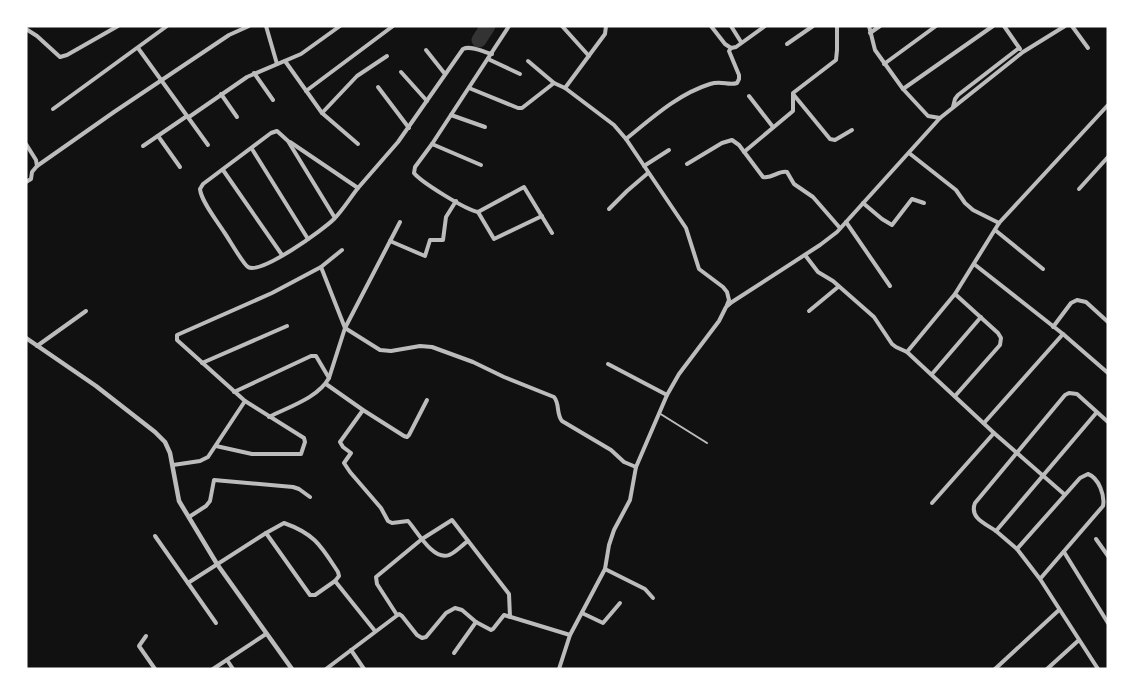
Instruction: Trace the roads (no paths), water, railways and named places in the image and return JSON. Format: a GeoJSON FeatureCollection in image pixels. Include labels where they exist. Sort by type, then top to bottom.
{"type":"FeatureCollection","features":[{"type":"Feature","properties":{"kind":"street"},"geometry":{"type":"LineString","coordinates":[[26,29],[37,36],[60,57],[67,56],[118,26]]}},
{"type":"Feature","properties":{"kind":"street"},"geometry":{"type":"LineString","coordinates":[[53,109],[168,26]]}},
{"type":"Feature","properties":{"kind":"street"},"geometry":{"type":"LineString","coordinates":[[26,182],[31,179],[32,172],[37,166],[229,35],[249,26]]}},
{"type":"Feature","properties":{"kind":"street"},"geometry":{"type":"LineString","coordinates":[[266,26],[276,64]]}},
{"type":"Feature","properties":{"kind":"street"},"geometry":{"type":"LineString","coordinates":[[143,146],[254,73],[301,54],[340,26]]}},
{"type":"Feature","properties":{"kind":"street"},"geometry":{"type":"LineString","coordinates":[[509,26],[415,167],[414,173],[456,201],[478,212],[494,239],[542,216]]}},
{"type":"Feature","properties":{"kind":"street"},"geometry":{"type":"LineString","coordinates":[[562,26],[589,56]]}},
{"type":"Feature","properties":{"kind":"street"},"geometry":{"type":"LineString","coordinates":[[565,88],[605,34],[606,26]]}},
{"type":"Feature","properties":{"kind":"street"},"geometry":{"type":"LineString","coordinates":[[712,26],[725,44],[731,48]]}},
{"type":"Feature","properties":{"kind":"street"},"geometry":{"type":"LineString","coordinates":[[731,26],[741,42]]}},
{"type":"Feature","properties":{"kind":"street"},"geometry":{"type":"LineString","coordinates":[[731,48],[765,26]]}},
{"type":"Feature","properties":{"kind":"street"},"geometry":{"type":"LineString","coordinates":[[787,44],[813,26]]}},
{"type":"Feature","properties":{"kind":"street"},"geometry":{"type":"LineString","coordinates":[[793,93],[836,60],[837,26]]}},
{"type":"Feature","properties":{"kind":"street"},"geometry":{"type":"LineString","coordinates":[[869,26],[875,50],[903,89],[928,116],[940,118]]}},
{"type":"Feature","properties":{"kind":"street"},"geometry":{"type":"LineString","coordinates":[[870,34],[880,26]]}},
{"type":"Feature","properties":{"kind":"street"},"geometry":{"type":"LineString","coordinates":[[884,64],[936,26]]}},
{"type":"Feature","properties":{"kind":"street"},"geometry":{"type":"LineString","coordinates":[[903,89],[994,26]]}},
{"type":"Feature","properties":{"kind":"street"},"geometry":{"type":"LineString","coordinates":[[1004,26],[1023,52]]}},
{"type":"Feature","properties":{"kind":"street"},"geometry":{"type":"LineString","coordinates":[[726,307],[742,294],[805,255],[840,228],[940,118],[1023,52],[1065,26]]}},
{"type":"Feature","properties":{"kind":"street"},"geometry":{"type":"LineString","coordinates":[[1072,26],[1088,48]]}},
{"type":"Feature","properties":{"kind":"street"},"geometry":{"type":"LineString","coordinates":[[306,91],[390,27]]}},
{"type":"Feature","properties":{"kind":"street"},"geometry":{"type":"LineString","coordinates":[[358,188],[288,141],[280,133],[274,132],[203,184],[200,193],[247,266],[257,268],[308,239],[335,218],[409,128],[462,49],[466,47],[472,48],[492,54]]}},
{"type":"Feature","properties":{"kind":"street"},"geometry":{"type":"LineString","coordinates":[[138,48],[208,145]]}},
{"type":"Feature","properties":{"kind":"street"},"geometry":{"type":"LineString","coordinates":[[626,139],[668,106],[692,91],[713,83],[736,83],[739,75],[730,51],[731,48]]}},
{"type":"Feature","properties":{"kind":"street"},"geometry":{"type":"LineString","coordinates":[[953,107],[958,95],[1019,48]]}},
{"type":"Feature","properties":{"kind":"street"},"geometry":{"type":"LineString","coordinates":[[426,50],[446,74]]}},
{"type":"Feature","properties":{"kind":"street"},"geometry":{"type":"LineString","coordinates":[[322,113],[356,76],[387,56]]}},
{"type":"Feature","properties":{"kind":"street"},"geometry":{"type":"LineString","coordinates":[[488,59],[520,74]]}},
{"type":"Feature","properties":{"kind":"street"},"geometry":{"type":"LineString","coordinates":[[286,61],[322,113],[358,144]]}},
{"type":"Feature","properties":{"kind":"street"},"geometry":{"type":"LineString","coordinates":[[528,61],[554,83],[565,88],[614,126],[626,139],[686,228],[699,269],[728,292],[729,300],[719,321],[679,374],[667,395],[636,467],[630,500],[614,530],[605,569],[570,635],[559,669]]}},
{"type":"Feature","properties":{"kind":"street"},"geometry":{"type":"LineString","coordinates":[[401,72],[427,101]]}},
{"type":"Feature","properties":{"kind":"street"},"geometry":{"type":"LineString","coordinates":[[254,73],[273,100]]}},
{"type":"Feature","properties":{"kind":"street"},"geometry":{"type":"LineString","coordinates":[[469,88],[522,108],[554,83]]}},
{"type":"Feature","properties":{"kind":"street"},"geometry":{"type":"LineString","coordinates":[[378,87],[409,128]]}},
{"type":"Feature","properties":{"kind":"street"},"geometry":{"type":"LineString","coordinates":[[744,152],[794,110],[793,93]]}},
{"type":"Feature","properties":{"kind":"street"},"geometry":{"type":"LineString","coordinates":[[793,93],[830,139],[835,140],[852,130]]}},
{"type":"Feature","properties":{"kind":"street"},"geometry":{"type":"LineString","coordinates":[[221,94],[237,117]]}},
{"type":"Feature","properties":{"kind":"street"},"geometry":{"type":"LineString","coordinates":[[749,96],[773,127]]}},
{"type":"Feature","properties":{"kind":"street"},"geometry":{"type":"LineString","coordinates":[[906,352],[955,294],[999,223],[1108,105]]}},
{"type":"Feature","properties":{"kind":"street"},"geometry":{"type":"LineString","coordinates":[[451,115],[485,127]]}},
{"type":"Feature","properties":{"kind":"street"},"geometry":{"type":"LineString","coordinates":[[158,136],[180,167]]}},
{"type":"Feature","properties":{"kind":"street"},"geometry":{"type":"LineString","coordinates":[[688,164],[730,140],[735,141],[763,177],[767,178],[782,172],[788,172],[794,184],[813,197],[840,228]]}},
{"type":"Feature","properties":{"kind":"street"},"geometry":{"type":"LineString","coordinates":[[288,141],[335,218]]}},
{"type":"Feature","properties":{"kind":"street"},"geometry":{"type":"LineString","coordinates":[[26,144],[36,160],[37,166]]}},
{"type":"Feature","properties":{"kind":"street"},"geometry":{"type":"LineString","coordinates":[[432,144],[481,165]]}},
{"type":"Feature","properties":{"kind":"street"},"geometry":{"type":"LineString","coordinates":[[252,149],[308,239]]}},
{"type":"Feature","properties":{"kind":"street"},"geometry":{"type":"LineString","coordinates":[[644,166],[669,150]]}},
{"type":"Feature","properties":{"kind":"street"},"geometry":{"type":"LineString","coordinates":[[909,152],[956,190],[965,203],[973,210],[999,223]]}},
{"type":"Feature","properties":{"kind":"street"},"geometry":{"type":"LineString","coordinates":[[1079,189],[1108,157]]}},
{"type":"Feature","properties":{"kind":"street"},"geometry":{"type":"LineString","coordinates":[[223,170],[282,255]]}},
{"type":"Feature","properties":{"kind":"street"},"geometry":{"type":"LineString","coordinates":[[27,171],[32,172]]}},
{"type":"Feature","properties":{"kind":"street"},"geometry":{"type":"LineString","coordinates":[[609,209],[648,173]]}},
{"type":"Feature","properties":{"kind":"street"},"geometry":{"type":"LineString","coordinates":[[478,212],[524,187],[552,233]]}},
{"type":"Feature","properties":{"kind":"street"},"geometry":{"type":"LineString","coordinates":[[863,203],[892,225],[912,199],[924,203]]}},
{"type":"Feature","properties":{"kind":"street"},"geometry":{"type":"LineString","coordinates":[[390,241],[425,256],[430,240],[443,240],[446,217],[456,201]]}},
{"type":"Feature","properties":{"kind":"street"},"geometry":{"type":"LineString","coordinates":[[269,417],[310,396],[326,384],[345,328],[400,222]]}},
{"type":"Feature","properties":{"kind":"street"},"geometry":{"type":"LineString","coordinates":[[846,222],[890,286]]}},
{"type":"Feature","properties":{"kind":"street"},"geometry":{"type":"LineString","coordinates":[[995,230],[1043,269]]}},
{"type":"Feature","properties":{"kind":"street"},"geometry":{"type":"LineString","coordinates":[[216,446],[252,454],[301,454],[305,439],[245,401],[177,340],[176,337],[179,333],[272,293],[321,267],[342,250]]}},
{"type":"Feature","properties":{"kind":"street"},"geometry":{"type":"LineString","coordinates":[[805,255],[818,272],[874,317],[892,344],[906,352],[932,374],[984,424],[1064,494]]}},
{"type":"Feature","properties":{"kind":"street"},"geometry":{"type":"LineString","coordinates":[[974,264],[1063,334],[1108,373]]}},
{"type":"Feature","properties":{"kind":"street"},"geometry":{"type":"LineString","coordinates":[[321,267],[345,328],[380,350],[391,351],[420,346],[432,348],[473,362],[554,398],[557,401],[558,416],[562,421],[611,450],[624,462],[636,467]]}},
{"type":"Feature","properties":{"kind":"street"},"geometry":{"type":"LineString","coordinates":[[809,311],[838,287]]}},
{"type":"Feature","properties":{"kind":"street"},"geometry":{"type":"LineString","coordinates":[[954,396],[1001,342],[1002,338],[955,294]]}},
{"type":"Feature","properties":{"kind":"street"},"geometry":{"type":"LineString","coordinates":[[1053,327],[1070,303],[1077,300],[1086,302],[1108,322]]}},
{"type":"Feature","properties":{"kind":"street"},"geometry":{"type":"LineString","coordinates":[[37,346],[86,311]]}},
{"type":"Feature","properties":{"kind":"street"},"geometry":{"type":"LineString","coordinates":[[932,374],[981,317]]}},
{"type":"Feature","properties":{"kind":"street"},"geometry":{"type":"LineString","coordinates":[[202,363],[286,326]]}},
{"type":"Feature","properties":{"kind":"street"},"geometry":{"type":"LineString","coordinates":[[984,424],[1063,334]]}},
{"type":"Feature","properties":{"kind":"street"},"geometry":{"type":"LineString","coordinates":[[27,340],[96,386],[160,437],[170,453],[177,494],[189,517],[217,564],[292,669]]}},
{"type":"Feature","properties":{"kind":"street"},"geometry":{"type":"LineString","coordinates":[[234,392],[311,356],[319,358],[329,378]]}},
{"type":"Feature","properties":{"kind":"street"},"geometry":{"type":"LineString","coordinates":[[608,364],[667,395]]}},
{"type":"Feature","properties":{"kind":"street"},"geometry":{"type":"LineString","coordinates":[[326,384],[362,410],[407,437],[427,400]]}},
{"type":"Feature","properties":{"kind":"street"},"geometry":{"type":"LineString","coordinates":[[1096,668],[1040,579],[1017,549],[976,516],[973,506],[1065,395],[1069,393],[1077,394],[1108,422]]}},
{"type":"Feature","properties":{"kind":"street"},"geometry":{"type":"LineString","coordinates":[[173,465],[204,459],[216,446],[245,401]]}},
{"type":"Feature","properties":{"kind":"street"},"geometry":{"type":"LineString","coordinates":[[362,410],[340,442],[351,454],[345,460],[345,466],[381,508],[388,521],[392,523],[408,522],[434,553],[445,556],[468,541]]}},
{"type":"Feature","properties":{"kind":"street"},"geometry":{"type":"LineString","coordinates":[[996,531],[1097,412]]}},
{"type":"Feature","properties":{"kind":"street"},"geometry":{"type":"LineString","coordinates":[[932,503],[994,433]]}},
{"type":"Feature","properties":{"kind":"street"},"geometry":{"type":"LineString","coordinates":[[1017,549],[1080,478],[1088,474],[1096,479],[1104,502],[1100,510],[1040,579]]}},
{"type":"Feature","properties":{"kind":"street"},"geometry":{"type":"LineString","coordinates":[[189,517],[206,506],[210,501],[214,480],[293,487],[310,497]]}},
{"type":"Feature","properties":{"kind":"street"},"geometry":{"type":"LineString","coordinates":[[510,617],[509,594],[452,520],[422,539],[376,577],[377,584],[397,615],[402,616],[417,635],[422,638],[426,637],[446,613],[455,608],[462,610],[476,622],[491,630],[494,629],[501,616],[504,615],[510,617],[570,635]]}},
{"type":"Feature","properties":{"kind":"street"},"geometry":{"type":"LineString","coordinates":[[188,583],[266,532],[284,523],[311,536],[319,543],[339,576],[315,595],[310,595],[266,532]]}},
{"type":"Feature","properties":{"kind":"street"},"geometry":{"type":"LineString","coordinates":[[155,536],[216,623]]}},
{"type":"Feature","properties":{"kind":"street"},"geometry":{"type":"LineString","coordinates":[[1096,539],[1106,549],[1108,556]]}},
{"type":"Feature","properties":{"kind":"street"},"geometry":{"type":"LineString","coordinates":[[1064,552],[1108,623]]}},
{"type":"Feature","properties":{"kind":"street"},"geometry":{"type":"LineString","coordinates":[[605,569],[644,589],[653,598]]}},
{"type":"Feature","properties":{"kind":"street"},"geometry":{"type":"LineString","coordinates":[[335,581],[376,632]]}},
{"type":"Feature","properties":{"kind":"street"},"geometry":{"type":"LineString","coordinates":[[582,613],[603,623],[620,604]]}},
{"type":"Feature","properties":{"kind":"street"},"geometry":{"type":"LineString","coordinates":[[995,669],[1059,610]]}},
{"type":"Feature","properties":{"kind":"street"},"geometry":{"type":"LineString","coordinates":[[326,669],[397,615]]}},
{"type":"Feature","properties":{"kind":"street"},"geometry":{"type":"LineString","coordinates":[[454,654],[476,622]]}},
{"type":"Feature","properties":{"kind":"street"},"geometry":{"type":"LineString","coordinates":[[213,669],[266,634]]}},
{"type":"Feature","properties":{"kind":"street"},"geometry":{"type":"LineString","coordinates":[[146,636],[139,646],[155,669]]}},
{"type":"Feature","properties":{"kind":"street"},"geometry":{"type":"LineString","coordinates":[[1047,669],[1079,640]]}},
{"type":"Feature","properties":{"kind":"street"},"geometry":{"type":"LineString","coordinates":[[350,650],[364,669]]}},
{"type":"Feature","properties":{"kind":"street"},"geometry":{"type":"LineString","coordinates":[[227,660],[233,669]]}},
{"type":"Feature","properties":{"kind":"lane"},"geometry":{"type":"LineString","coordinates":[[659,413],[707,442]]}},
{"type":"Feature","properties":{"kind":"waterway"},"geometry":{"type":"LineString","coordinates":[[479,40],[488,26]]}}]}
